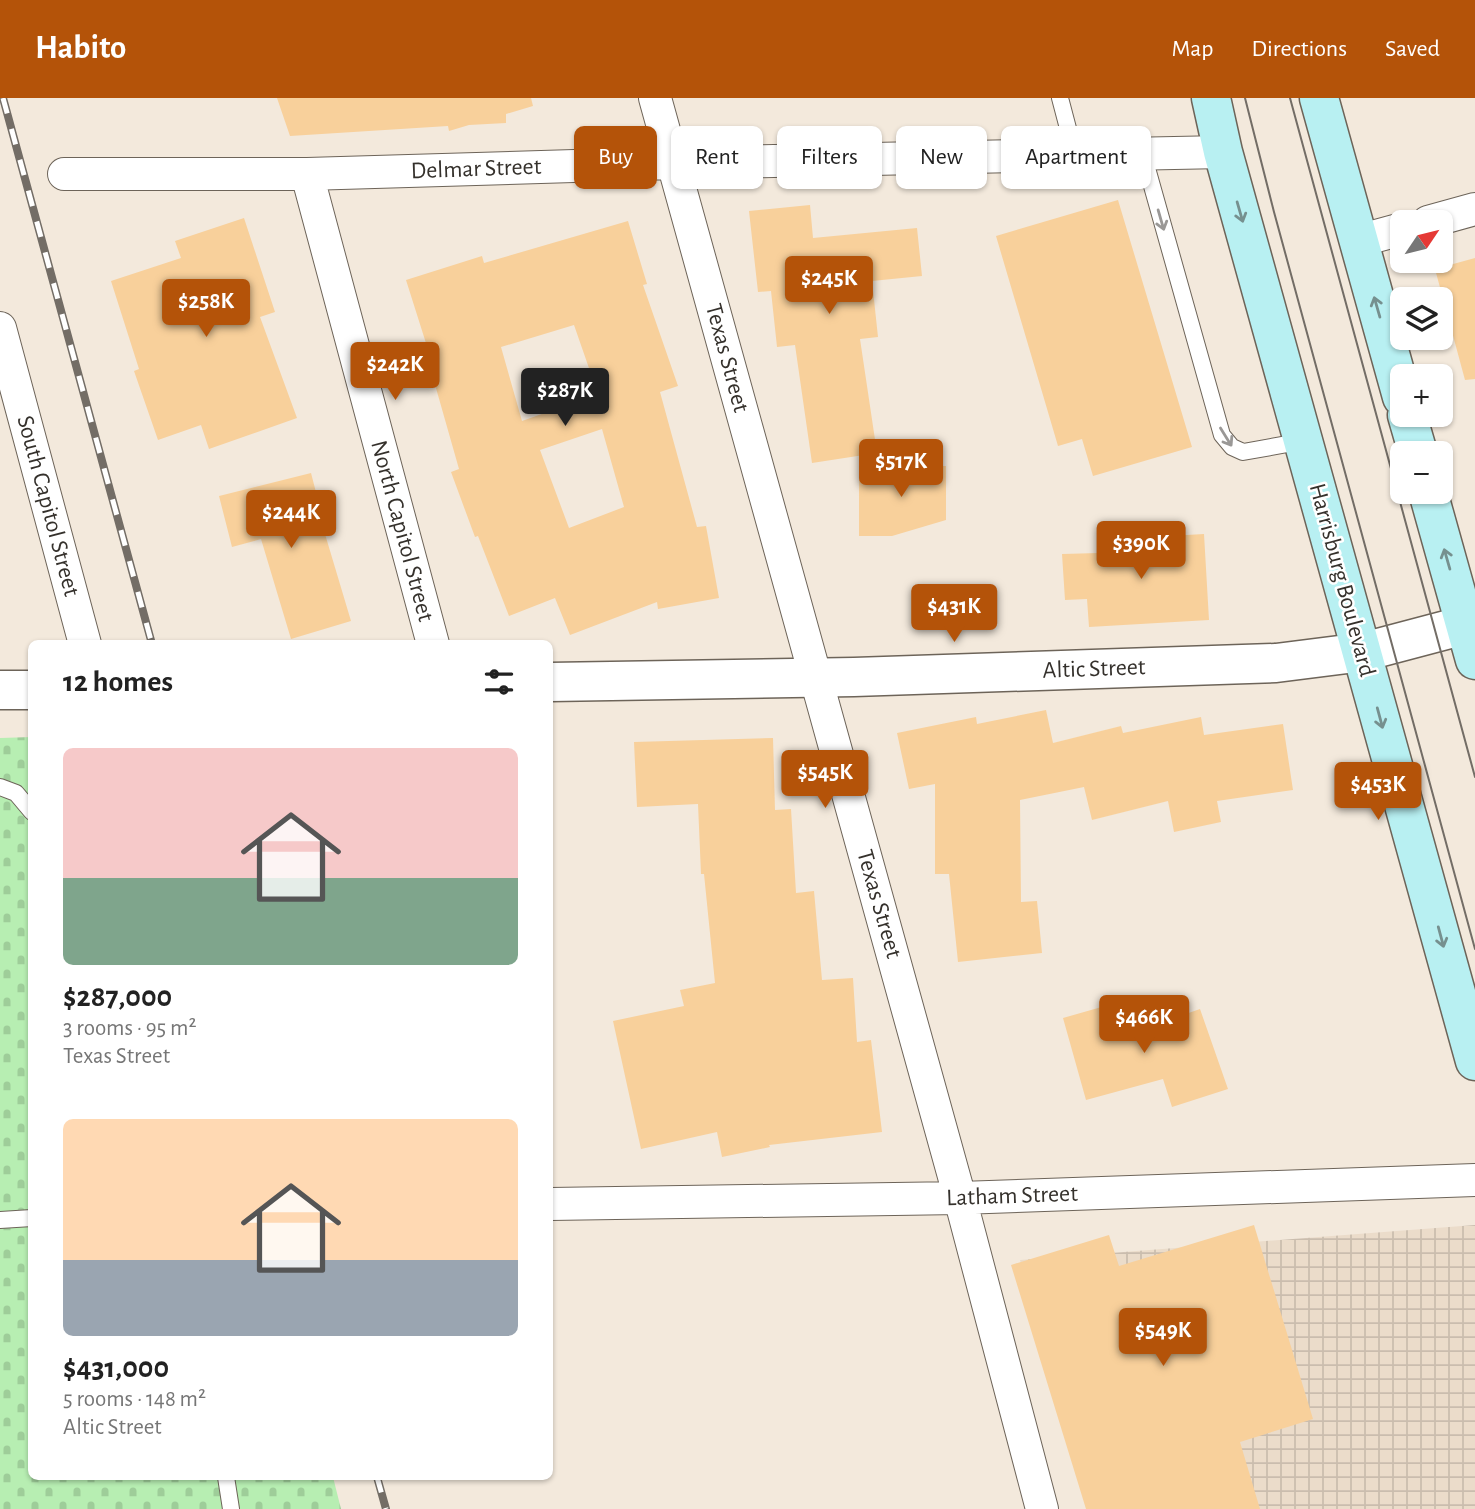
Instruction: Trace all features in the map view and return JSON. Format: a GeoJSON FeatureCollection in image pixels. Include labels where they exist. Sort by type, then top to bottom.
{"type":"FeatureCollection","features":[{"type":"Feature","properties":{"kind":"main road","name":"Harrisburg Boulevard"},"geometry":{"type":"LineString","coordinates":[[1211,98],[1223,152],[1475,1061]]}},
{"type":"Feature","properties":{"kind":"main road"},"geometry":{"type":"LineString","coordinates":[[1319,98],[1393,364]]}},
{"type":"Feature","properties":{"kind":"main road"},"geometry":{"type":"LineString","coordinates":[[1431,504],[1470,642]]}},
{"type":"Feature","properties":{"kind":"street","name":"Texas Street"},"geometry":{"type":"LineString","coordinates":[[655,98],[671,156]]}},
{"type":"Feature","properties":{"kind":"street","name":"Delmar Street"},"geometry":{"type":"LineString","coordinates":[[1151,153],[1223,152]]}},
{"type":"Feature","properties":{"kind":"street","name":"Delmar Street"},"geometry":{"type":"LineString","coordinates":[[763,161],[1001,156]]}},
{"type":"Feature","properties":{"kind":"street","name":"Delmar Street"},"geometry":{"type":"LineString","coordinates":[[65,174],[307,174],[671,163]]}},
{"type":"Feature","properties":{"kind":"street","name":"North Capitol Street"},"geometry":{"type":"LineString","coordinates":[[307,174],[432,640]]}},
{"type":"Feature","properties":{"kind":"street","name":"Texas Street"},"geometry":{"type":"LineString","coordinates":[[680,189],[960,1198],[1042,1509]]}},
{"type":"Feature","properties":{"kind":"street"},"geometry":{"type":"LineString","coordinates":[[1453,215],[1475,209]]}},
{"type":"Feature","properties":{"kind":"street"},"geometry":{"type":"LineString","coordinates":[[1358,241],[1390,232]]}},
{"type":"Feature","properties":{"kind":"street","name":"South Capitol Street"},"geometry":{"type":"LineString","coordinates":[[0,328],[84,640]]}},
{"type":"Feature","properties":{"kind":"street","name":"Altic Street"},"geometry":{"type":"LineString","coordinates":[[553,682],[815,678],[1276,663],[1470,642]]}},
{"type":"Feature","properties":{"kind":"street"},"geometry":{"type":"LineString","coordinates":[[0,690],[28,690]]}},
{"type":"Feature","properties":{"kind":"street","name":"Latham Street"},"geometry":{"type":"LineString","coordinates":[[553,1204],[960,1198],[1475,1180]]}},
{"type":"Feature","properties":{"kind":"lane"},"geometry":{"type":"LineString","coordinates":[[1060,98],[1067,126]]}},
{"type":"Feature","properties":{"kind":"lane"},"geometry":{"type":"LineString","coordinates":[[1151,182],[1222,435],[1232,447],[1243,452],[1304,441]]}},
{"type":"Feature","properties":{"kind":"lane"},"geometry":{"type":"LineString","coordinates":[[0,787],[16,793],[28,807]]}},
{"type":"Feature","properties":{"kind":"lane"},"geometry":{"type":"LineString","coordinates":[[0,1220],[28,1219]]}},
{"type":"Feature","properties":{"kind":"lane"},"geometry":{"type":"LineString","coordinates":[[226,1480],[231,1509]]}},
{"type":"Feature","properties":{"kind":"shaded area"},"geometry":{"type":"Polygon","coordinates":[[[1475,1225],[1475,1509],[1088,1509],[1020,1260],[1475,1225]]]}},
{"type":"Feature","properties":{"kind":"green space"},"geometry":{"type":"Polygon","coordinates":[[[28,737],[28,1480],[334,1480],[341,1509],[0,1509],[0,738],[28,737]]]}},
{"type":"Feature","properties":{"kind":"building"},"geometry":{"type":"Polygon","coordinates":[[[277,98],[531,98],[533,106],[506,114],[506,123],[469,125],[449,131],[448,126],[290,136],[277,98]]]}},
{"type":"Feature","properties":{"kind":"building"},"geometry":{"type":"Polygon","coordinates":[[[1118,200],[1192,447],[1093,476],[1082,439],[1058,446],[996,236],[1118,200]]]}},
{"type":"Feature","properties":{"kind":"building"},"geometry":{"type":"Polygon","coordinates":[[[810,205],[813,238],[917,228],[922,276],[872,281],[878,337],[860,339],[877,453],[812,463],[795,345],[777,347],[771,291],[758,292],[749,211],[810,205]]]}},
{"type":"Feature","properties":{"kind":"building"},"geometry":{"type":"Polygon","coordinates":[[[244,218],[275,312],[260,317],[297,418],[209,449],[201,425],[158,440],[134,371],[139,369],[111,281],[181,258],[175,241],[244,218]]]}},
{"type":"Feature","properties":{"kind":"building"},"geometry":{"type":"Polygon","coordinates":[[[628,221],[647,284],[643,285],[678,386],[660,392],[697,527],[706,526],[719,598],[658,609],[657,602],[570,635],[555,598],[509,616],[451,472],[459,469],[428,360],[431,359],[406,280],[482,256],[484,263],[628,221]],[[574,325],[501,347],[522,421],[598,394],[574,325]],[[602,429],[540,450],[569,528],[624,507],[602,429]]]}},
{"type":"Feature","properties":{"kind":"building"},"geometry":{"type":"Polygon","coordinates":[[[1475,258],[1475,379],[1465,380],[1453,336],[1453,287],[1440,287],[1436,273],[1453,273],[1453,264],[1475,258]]]}},
{"type":"Feature","properties":{"kind":"building"},"geometry":{"type":"Polygon","coordinates":[[[859,466],[946,466],[946,520],[892,536],[859,536],[859,466]]]}},
{"type":"Feature","properties":{"kind":"building"},"geometry":{"type":"Polygon","coordinates":[[[311,473],[324,523],[322,524],[351,621],[291,639],[261,539],[232,547],[219,496],[311,473]]]}},
{"type":"Feature","properties":{"kind":"building"},"geometry":{"type":"Polygon","coordinates":[[[1204,534],[1209,620],[1089,627],[1087,599],[1065,600],[1062,554],[1099,553],[1099,540],[1204,534]]]}},
{"type":"Feature","properties":{"kind":"building"},"geometry":{"type":"Polygon","coordinates":[[[1046,710],[1053,743],[1121,726],[1123,733],[1201,717],[1204,735],[1283,724],[1293,790],[1217,801],[1221,822],[1174,832],[1168,801],[1092,820],[1084,787],[1020,800],[1021,902],[1037,901],[1042,953],[958,962],[949,874],[935,874],[935,784],[909,789],[897,733],[976,717],[977,724],[1046,710]]]}},
{"type":"Feature","properties":{"kind":"building"},"geometry":{"type":"Polygon","coordinates":[[[773,738],[775,810],[791,809],[796,893],[814,891],[822,980],[853,978],[857,1042],[871,1040],[882,1132],[769,1145],[770,1147],[722,1157],[717,1132],[641,1149],[613,1021],[684,1006],[680,990],[715,983],[704,874],[701,874],[698,804],[637,807],[634,742],[773,738]]]}},
{"type":"Feature","properties":{"kind":"building"},"geometry":{"type":"Polygon","coordinates":[[[1119,1002],[1128,1034],[1200,1009],[1228,1089],[1172,1107],[1163,1079],[1086,1100],[1063,1018],[1119,1002]]]}},
{"type":"Feature","properties":{"kind":"building"},"geometry":{"type":"Polygon","coordinates":[[[1254,1225],[1313,1419],[1240,1442],[1260,1509],[1086,1509],[1011,1265],[1109,1235],[1119,1266],[1254,1225]]]}},
{"type":"Feature","properties":{"kind":"tram line"},"geometry":{"type":"LineString","coordinates":[[1245,98],[1475,949]]}},
{"type":"Feature","properties":{"kind":"tram line"},"geometry":{"type":"LineString","coordinates":[[1290,98],[1475,777]]}},
{"type":"Feature","properties":{"kind":"railway"},"geometry":{"type":"LineString","coordinates":[[3,98],[151,640]]}},
{"type":"Feature","properties":{"kind":"railway"},"geometry":{"type":"LineString","coordinates":[[378,1480],[386,1509]]}}]}
